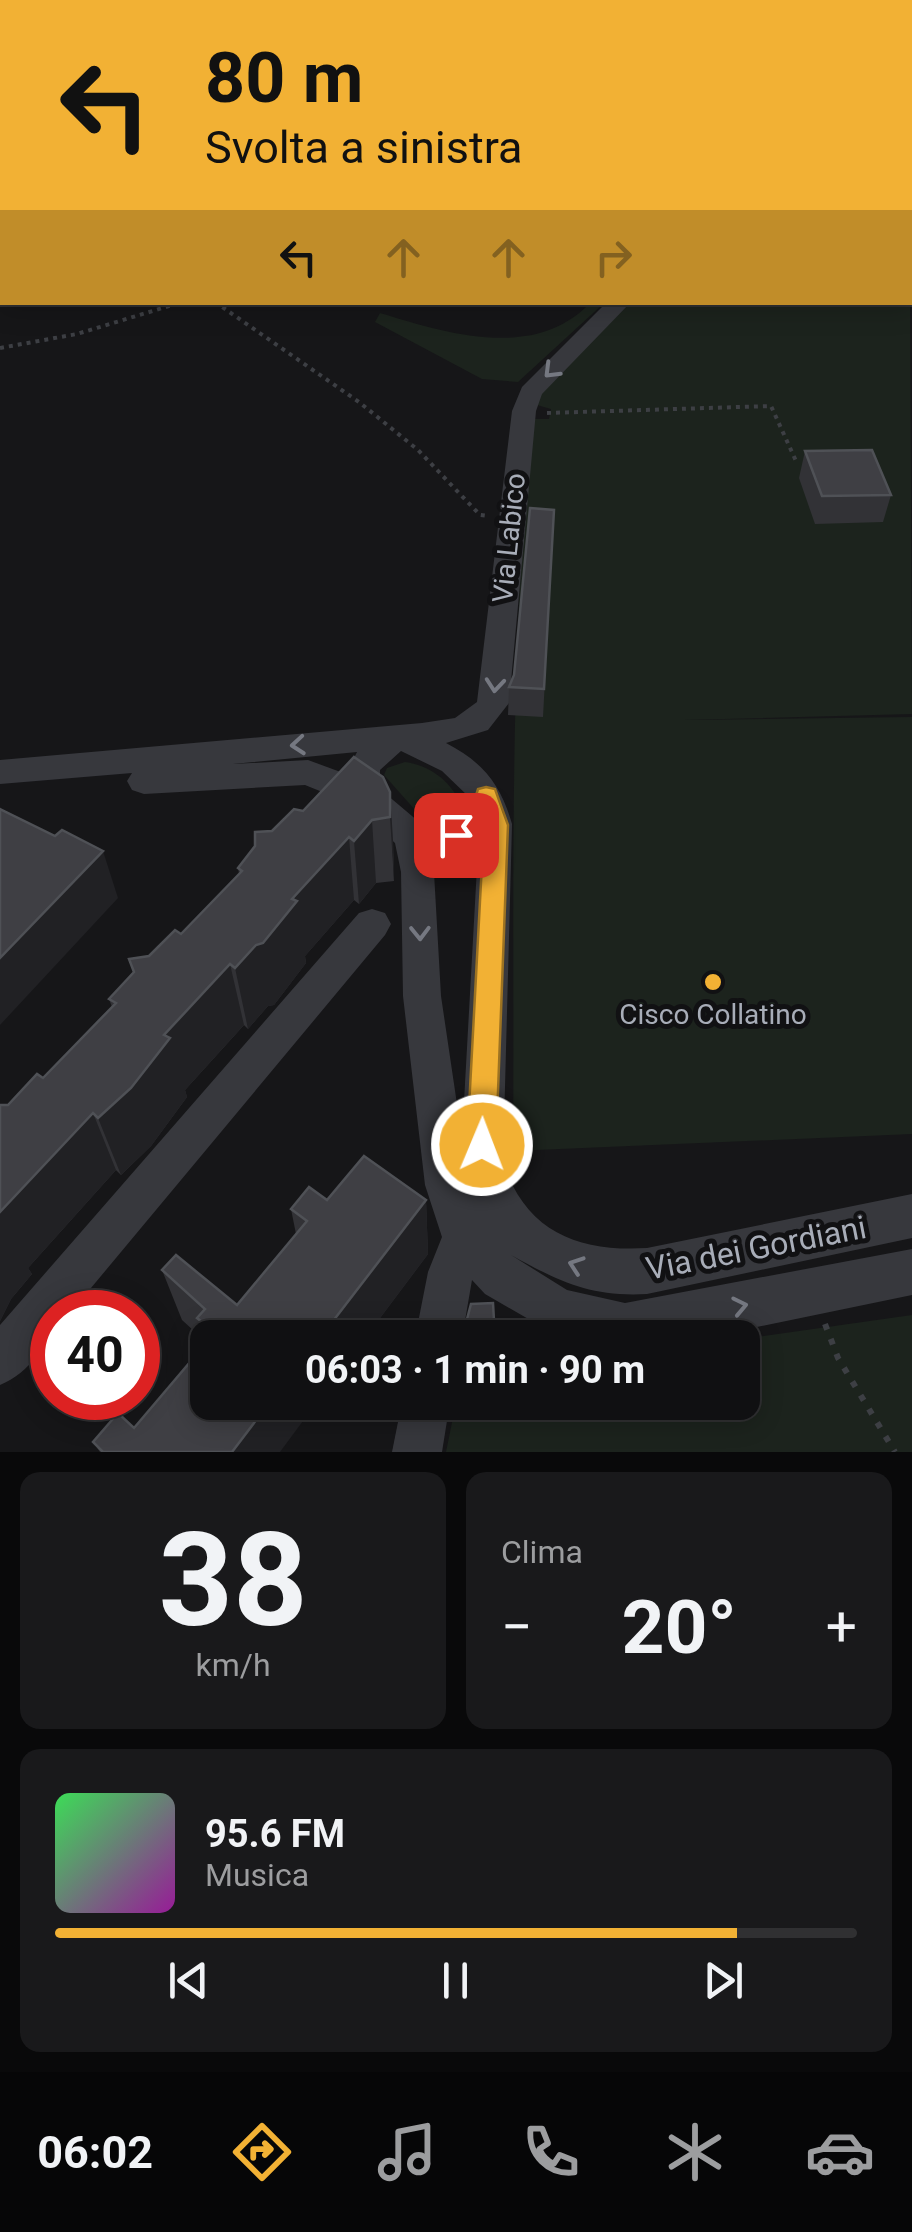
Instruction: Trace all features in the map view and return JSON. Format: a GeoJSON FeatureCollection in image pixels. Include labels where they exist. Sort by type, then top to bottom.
{"type":"FeatureCollection","features":[{"type":"Feature","properties":{"kind":"street","name":"Via Labico"},"geometry":{"type":"LineString","coordinates":[[396,737],[461,728],[489,712],[524,412],[530,392],[617,305]]}},
{"type":"Feature","properties":{"kind":"street"},"geometry":{"type":"LineString","coordinates":[[364,794],[361,780],[365,764],[396,737]]}},
{"type":"Feature","properties":{"kind":"street"},"geometry":{"type":"LineString","coordinates":[[0,772],[396,737],[450,759],[486,796],[483,813],[462,832],[436,841],[411,836],[364,794],[308,772],[0,790]]}},
{"type":"Feature","properties":{"kind":"street","name":"Via dei Gordiani"},"geometry":{"type":"LineString","coordinates":[[486,796],[496,825],[482,1162],[495,1203],[524,1238],[570,1264],[627,1273],[912,1216]]}},
{"type":"Feature","properties":{"kind":"street","name":"Via dei Gordiani"},"geometry":{"type":"LineString","coordinates":[[411,836],[419,872],[422,996],[447,1186],[464,1237],[501,1278],[536,1301],[574,1317],[625,1326],[912,1272]]}},
{"type":"Feature","properties":{"kind":"street"},"geometry":{"type":"LineString","coordinates":[[0,1361],[372,924]]}},
{"type":"Feature","properties":{"kind":"street"},"geometry":{"type":"LineString","coordinates":[[442,1320],[451,1272],[464,1237]]}},
{"type":"Feature","properties":{"kind":"street"},"geometry":{"type":"LineString","coordinates":[[416,1452],[422,1420]]}},
{"type":"Feature","properties":{"kind":"path"},"geometry":{"type":"LineString","coordinates":[[0,348],[77,334],[172,305]]}},
{"type":"Feature","properties":{"kind":"path"},"geometry":{"type":"LineString","coordinates":[[219,305],[359,402],[418,450],[480,515],[511,518]]}},
{"type":"Feature","properties":{"kind":"path"},"geometry":{"type":"LineString","coordinates":[[524,412],[662,412],[721,403],[771,406],[796,461]]}},
{"type":"Feature","properties":{"kind":"path"},"geometry":{"type":"LineString","coordinates":[[822,1317],[838,1358],[895,1452]]}},
{"type":"Feature","properties":{"kind":"shaded area"},"geometry":{"type":"Polygon","coordinates":[[[588,305],[602,305],[518,382],[482,379],[375,322],[380,313],[489,338],[544,332],[569,321],[588,305]]]}},
{"type":"Feature","properties":{"kind":"shaded area"},"geometry":{"type":"Polygon","coordinates":[[[628,305],[910,305],[912,714],[684,720],[912,717],[912,1134],[513,1151],[519,602],[533,419],[549,419],[551,409],[537,405],[542,389],[628,305]]]}},
{"type":"Feature","properties":{"kind":"shaded area"},"geometry":{"type":"Polygon","coordinates":[[[405,762],[422,766],[444,780],[460,802],[456,814],[441,823],[424,820],[384,775],[387,768],[405,762]]]}},
{"type":"Feature","properties":{"kind":"shaded area"},"geometry":{"type":"Polygon","coordinates":[[[912,1315],[912,1452],[446,1452],[453,1420],[760,1420],[760,1337],[912,1315]]]}},
{"type":"Feature","properties":{"kind":"building"},"geometry":{"type":"Polygon","coordinates":[[[872,450],[891,495],[822,496],[805,451],[872,450]]]}},
{"type":"Feature","properties":{"kind":"building"},"geometry":{"type":"Polygon","coordinates":[[[530,508],[554,510],[544,689],[509,687],[514,675],[530,508]]]}},
{"type":"Feature","properties":{"kind":"building"},"geometry":{"type":"Polygon","coordinates":[[[354,757],[383,777],[390,792],[390,817],[372,820],[354,841],[349,837],[292,899],[297,901],[263,943],[256,945],[235,968],[230,964],[164,1035],[170,1038],[131,1088],[98,1118],[93,1113],[0,1212],[0,1105],[8,1105],[37,1074],[43,1078],[116,1003],[109,999],[134,972],[129,959],[149,956],[175,930],[181,934],[242,871],[238,868],[255,846],[255,832],[272,831],[294,809],[303,811],[354,757]]]}},
{"type":"Feature","properties":{"kind":"building"},"geometry":{"type":"Polygon","coordinates":[[[0,809],[55,836],[62,830],[103,851],[0,958],[0,809]]]}},
{"type":"Feature","properties":{"kind":"building"},"geometry":{"type":"Polygon","coordinates":[[[364,1156],[426,1200],[334,1320],[200,1320],[197,1318],[205,1309],[162,1270],[176,1255],[237,1305],[307,1221],[291,1209],[309,1187],[327,1200],[364,1156]]]}},
{"type":"Feature","properties":{"kind":"building"},"geometry":{"type":"Polygon","coordinates":[[[493,1303],[494,1320],[467,1320],[471,1304],[493,1303]]]}},
{"type":"Feature","properties":{"kind":"building"},"geometry":{"type":"Polygon","coordinates":[[[190,1362],[190,1420],[256,1420],[232,1452],[103,1452],[93,1442],[112,1420],[125,1420],[134,1428],[141,1420],[160,1420],[160,1397],[190,1362]]]}},
{"type":"Feature","properties":{"kind":"place","name":"Cisco Collatino"},"geometry":{"type":"Point","coordinates":[713,982]}},
{"type":"Feature","properties":{"kind":"route"},"geometry":{"type":"LineString","coordinates":[[456,835],[483,813],[486,796],[496,825],[482,1145]]}}]}
